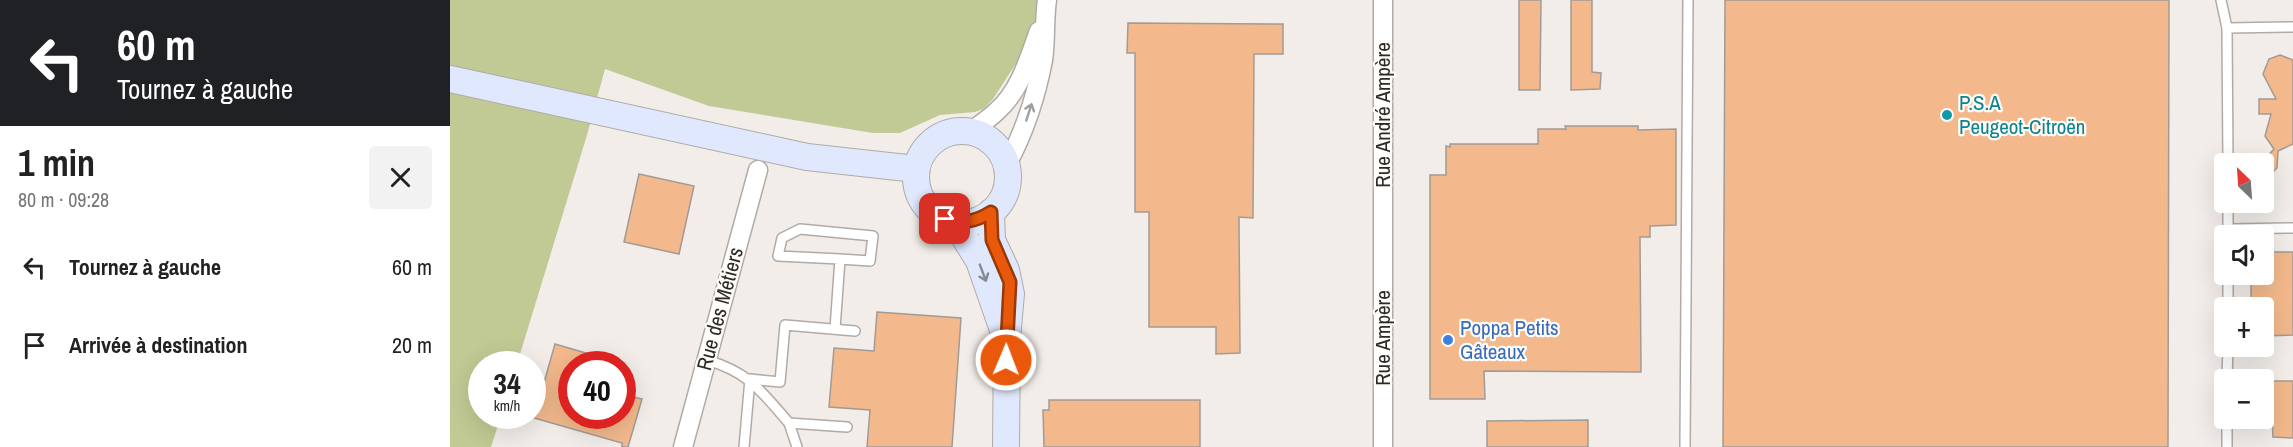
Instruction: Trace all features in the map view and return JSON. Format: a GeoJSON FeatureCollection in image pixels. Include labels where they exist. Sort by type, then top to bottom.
{"type":"FeatureCollection","features":[{"type":"Feature","properties":{"kind":"street","name":"Rue André Ampère"},"geometry":{"type":"LineString","coordinates":[[1383,0],[1383,230]]}},
{"type":"Feature","properties":{"kind":"street"},"geometry":{"type":"LineString","coordinates":[[970,132],[998,111],[1008,99],[1024,72],[1046,7]]}},
{"type":"Feature","properties":{"kind":"street"},"geometry":{"type":"LineString","coordinates":[[1006,166],[1019,142],[1034,97],[1043,59],[1046,7]]}},
{"type":"Feature","properties":{"kind":"street"},"geometry":{"type":"LineString","coordinates":[[450,79],[807,157],[916,169]]}},
{"type":"Feature","properties":{"kind":"street"},"geometry":{"type":"LineString","coordinates":[[949,132],[970,132],[988,139],[995,145],[1006,166],[1008,175],[1004,194],[991,212],[980,219],[955,222],[933,213],[925,205],[918,190],[916,169],[924,150],[949,132]]}},
{"type":"Feature","properties":{"kind":"street","name":"Rue des Métiers"},"geometry":{"type":"LineString","coordinates":[[683,447],[758,170]]}},
{"type":"Feature","properties":{"kind":"street"},"geometry":{"type":"LineString","coordinates":[[991,212],[992,240],[1010,282],[1006,338],[1006,447]]}},
{"type":"Feature","properties":{"kind":"street"},"geometry":{"type":"LineString","coordinates":[[955,222],[979,261],[1006,338]]}},
{"type":"Feature","properties":{"kind":"street","name":"Rue Ampère"},"geometry":{"type":"LineString","coordinates":[[1383,230],[1383,447]]}},
{"type":"Feature","properties":{"kind":"lane"},"geometry":{"type":"LineString","coordinates":[[1686,447],[1688,0]]}},
{"type":"Feature","properties":{"kind":"lane"},"geometry":{"type":"LineString","coordinates":[[2221,0],[2227,28],[2228,153]]}},
{"type":"Feature","properties":{"kind":"lane"},"geometry":{"type":"LineString","coordinates":[[2227,28],[2293,27]]}},
{"type":"Feature","properties":{"kind":"lane"},"geometry":{"type":"LineString","coordinates":[[2274,229],[2293,228]]}},
{"type":"Feature","properties":{"kind":"lane"},"geometry":{"type":"LineString","coordinates":[[800,230],[873,236],[870,261],[840,260],[778,256],[782,238],[800,230]]}},
{"type":"Feature","properties":{"kind":"lane"},"geometry":{"type":"LineString","coordinates":[[835,329],[840,260]]}},
{"type":"Feature","properties":{"kind":"lane"},"geometry":{"type":"LineString","coordinates":[[750,379],[780,382],[785,325],[855,331]]}},
{"type":"Feature","properties":{"kind":"lane"},"geometry":{"type":"LineString","coordinates":[[707,360],[730,367],[750,379],[789,423],[797,447]]}},
{"type":"Feature","properties":{"kind":"lane"},"geometry":{"type":"LineString","coordinates":[[744,447],[750,379]]}},
{"type":"Feature","properties":{"kind":"lane"},"geometry":{"type":"LineString","coordinates":[[789,423],[847,427]]}},
{"type":"Feature","properties":{"kind":"lane"},"geometry":{"type":"LineString","coordinates":[[2227,429],[2227,447]]}},
{"type":"Feature","properties":{"kind":"green space"},"geometry":{"type":"Polygon","coordinates":[[[450,0],[1049,0],[1046,17],[993,99],[983,109],[975,112],[940,115],[900,133],[873,133],[709,106],[605,69],[521,351],[468,351],[468,429],[497,429],[491,447],[450,447],[450,0]]]}},
{"type":"Feature","properties":{"kind":"building"},"geometry":{"type":"Polygon","coordinates":[[[1519,0],[1541,0],[1540,90],[1519,90],[1519,0]]]}},
{"type":"Feature","properties":{"kind":"building"},"geometry":{"type":"Polygon","coordinates":[[[1571,0],[1592,0],[1592,72],[1601,73],[1600,89],[1571,90],[1571,0]]]}},
{"type":"Feature","properties":{"kind":"building","name":"P.S.A Peugeot-Citroën"},"geometry":{"type":"Polygon","coordinates":[[[1725,0],[2169,0],[2168,447],[1723,447],[1725,0]]]}},
{"type":"Feature","properties":{"kind":"building"},"geometry":{"type":"Polygon","coordinates":[[[1128,23],[1283,24],[1283,54],[1254,54],[1253,218],[1239,217],[1240,353],[1216,354],[1216,327],[1149,327],[1149,212],[1135,212],[1135,53],[1127,53],[1128,23]]]}},
{"type":"Feature","properties":{"kind":"building"},"geometry":{"type":"Polygon","coordinates":[[[2280,55],[2293,60],[2293,144],[2278,151],[2277,168],[2274,171],[2274,153],[2270,153],[2274,149],[2265,136],[2271,114],[2259,114],[2259,99],[2276,99],[2263,74],[2269,59],[2280,55]]]}},
{"type":"Feature","properties":{"kind":"building"},"geometry":{"type":"Polygon","coordinates":[[[1565,126],[1638,126],[1638,130],[1676,129],[1676,225],[1650,226],[1650,237],[1640,237],[1641,372],[1484,371],[1485,399],[1430,399],[1430,175],[1446,175],[1446,146],[1450,147],[1450,144],[1538,144],[1538,129],[1566,129],[1565,126]]]}},
{"type":"Feature","properties":{"kind":"building"},"geometry":{"type":"Polygon","coordinates":[[[639,174],[694,186],[679,254],[624,242],[639,174]]]}},
{"type":"Feature","properties":{"kind":"building"},"geometry":{"type":"Polygon","coordinates":[[[2274,252],[2293,252],[2293,335],[2274,336],[2274,297],[2251,297],[2251,285],[2274,285],[2274,252]]]}},
{"type":"Feature","properties":{"kind":"building"},"geometry":{"type":"Polygon","coordinates":[[[877,312],[961,318],[952,447],[867,447],[870,410],[829,407],[834,348],[874,351],[877,312]]]}},
{"type":"Feature","properties":{"kind":"building"},"geometry":{"type":"Polygon","coordinates":[[[555,344],[579,351],[558,351],[558,425],[546,421],[546,376],[555,344]]]}},
{"type":"Feature","properties":{"kind":"building"},"geometry":{"type":"Polygon","coordinates":[[[2274,381],[2293,381],[2293,438],[2273,437],[2274,381]]]}},
{"type":"Feature","properties":{"kind":"building"},"geometry":{"type":"Polygon","coordinates":[[[636,398],[642,399],[636,420],[636,398]]]}},
{"type":"Feature","properties":{"kind":"building"},"geometry":{"type":"Polygon","coordinates":[[[1049,400],[1200,400],[1200,447],[1044,447],[1043,410],[1049,410],[1049,400]]]}},
{"type":"Feature","properties":{"kind":"building"},"geometry":{"type":"Polygon","coordinates":[[[1588,420],[1588,447],[1487,447],[1487,421],[1588,420]]]}},
{"type":"Feature","properties":{"kind":"building"},"geometry":{"type":"Polygon","coordinates":[[[573,429],[633,429],[628,447],[622,447],[622,443],[573,429]]]}},
{"type":"Feature","properties":{"kind":"place","name":"P.S.A Peugeot-Citroën"},"geometry":{"type":"Point","coordinates":[1947,115]}},
{"type":"Feature","properties":{"kind":"place","name":"Poppa Petits Gâteaux"},"geometry":{"type":"Point","coordinates":[1448,340]}},
{"type":"Feature","properties":{"kind":"route"},"geometry":{"type":"LineString","coordinates":[[945,219],[968,222],[980,219],[991,212],[992,240],[1010,282],[1006,360]]}}]}
